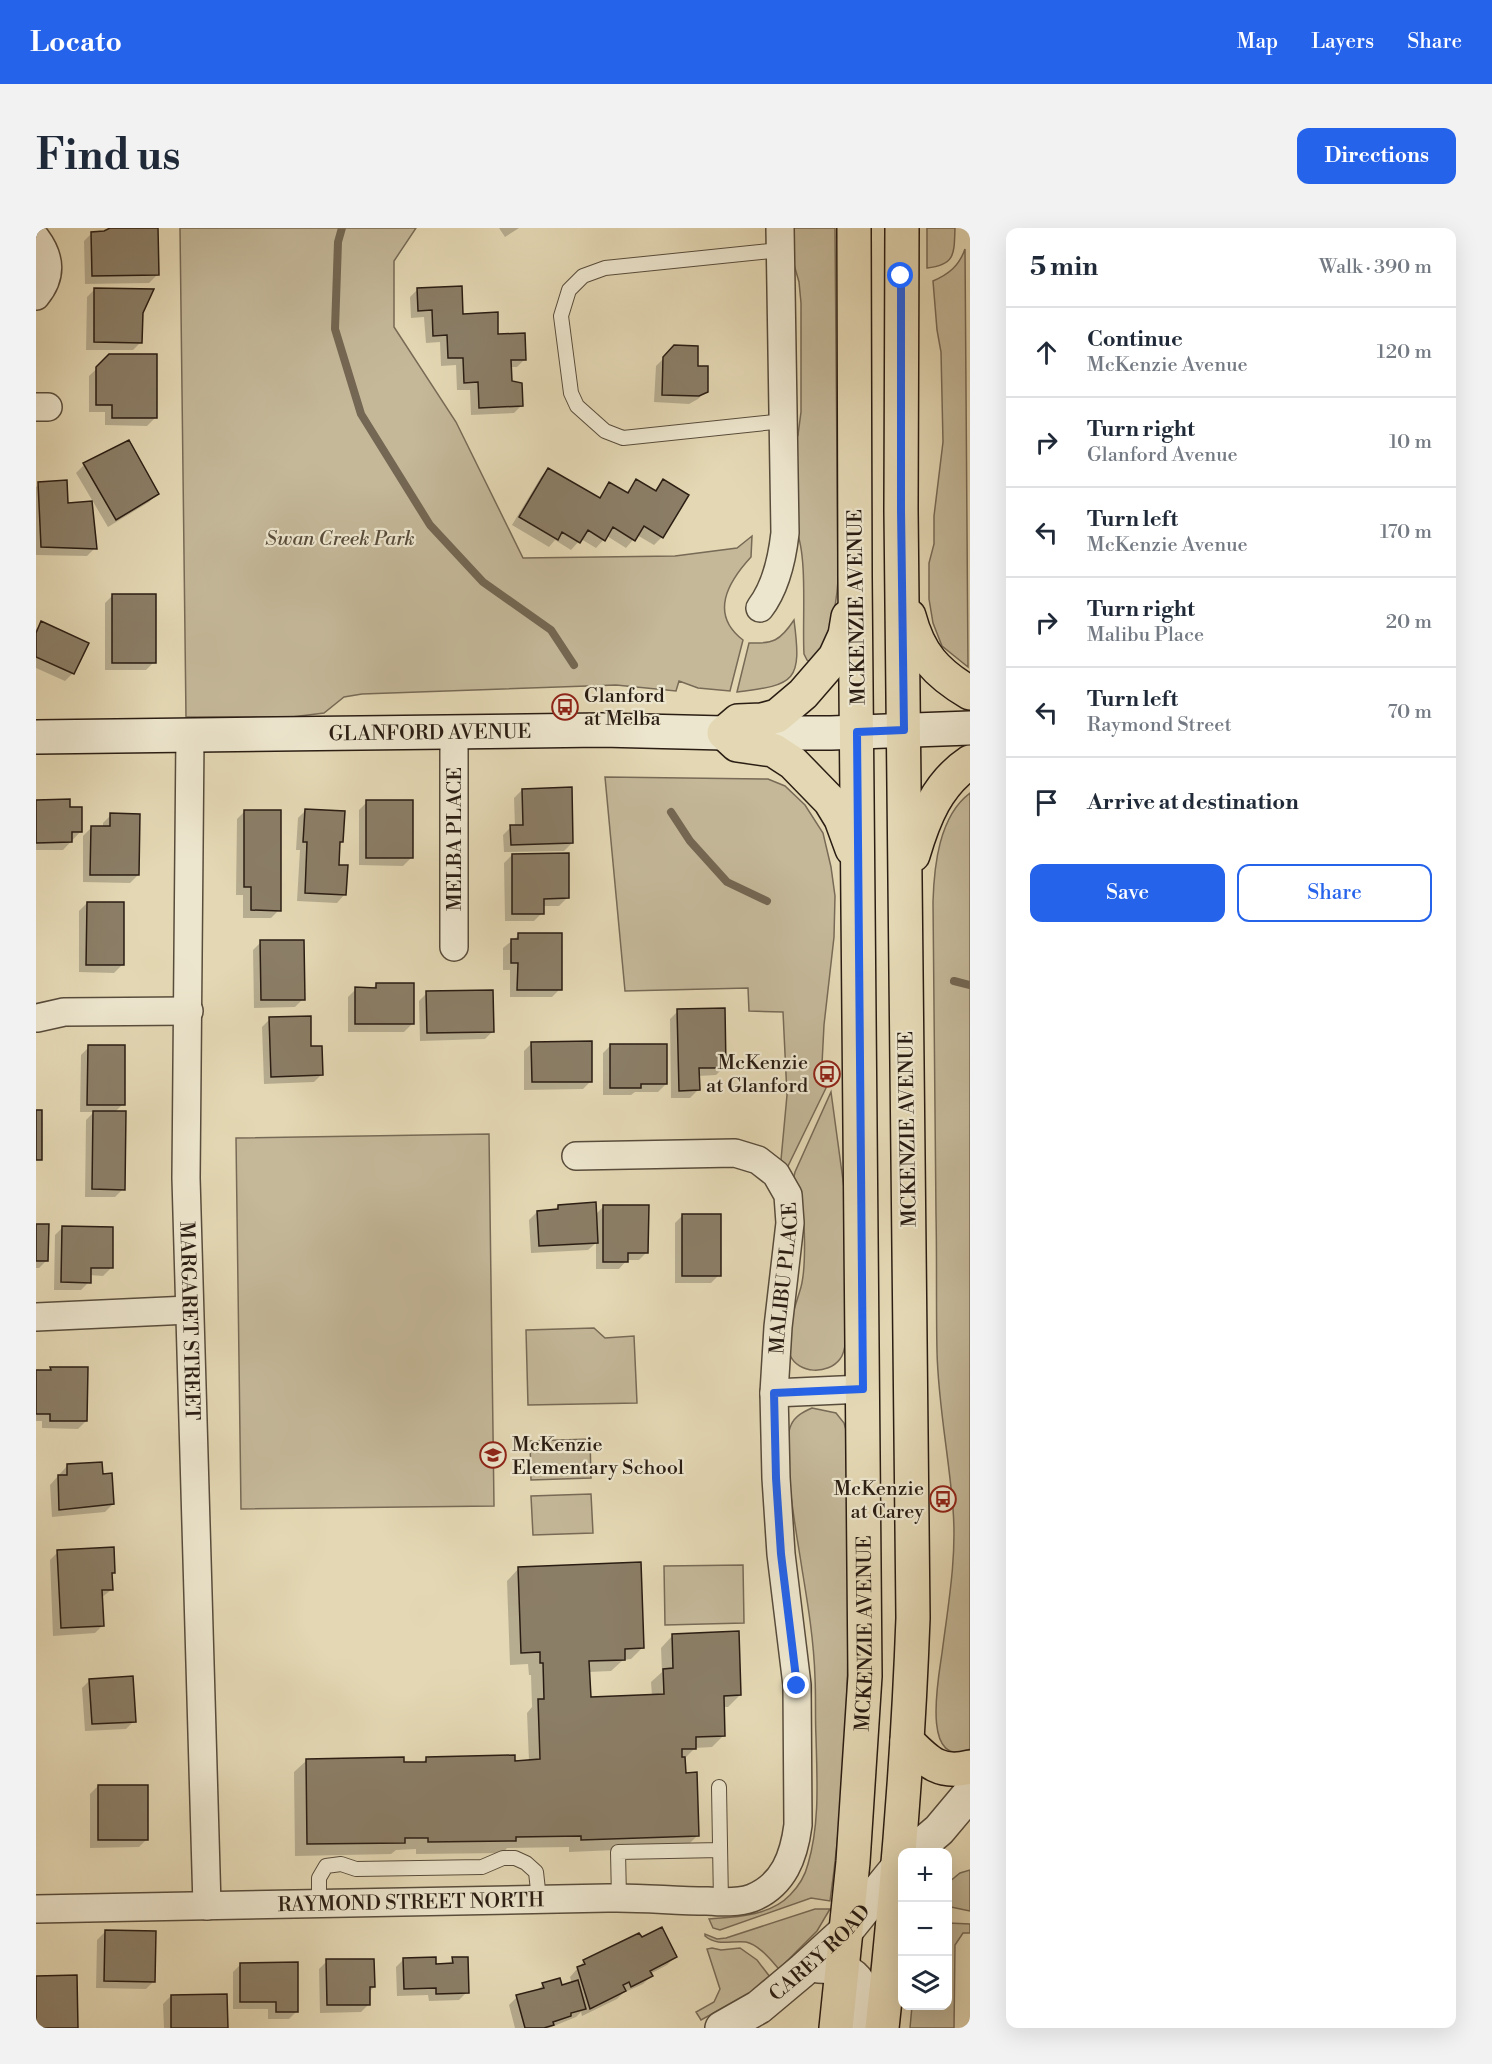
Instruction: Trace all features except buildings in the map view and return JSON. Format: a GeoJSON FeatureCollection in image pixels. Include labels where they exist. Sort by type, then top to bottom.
{"type":"FeatureCollection","features":[{"type":"Feature","properties":{"kind":"main road","name":"MCKENZIE AVENUE"},"geometry":{"type":"LineString","coordinates":[[836,2028],[866,1676],[855,577],[854,228]]}},
{"type":"Feature","properties":{"kind":"main road","name":"MCKENZIE AVENUE"},"geometry":{"type":"LineString","coordinates":[[902,228],[904,882],[913,1618],[907,1741],[905,1848]]}},
{"type":"Feature","properties":{"kind":"main road"},"geometry":{"type":"LineString","coordinates":[[855,577],[845,636],[835,657],[821,674],[803,694],[777,716],[762,720],[738,721],[724,734],[737,745],[772,750],[784,755],[817,787],[841,819],[858,874]]}},
{"type":"Feature","properties":{"kind":"main road"},"geometry":{"type":"LineString","coordinates":[[902,588],[917,641],[925,655],[944,676],[970,693]]}},
{"type":"Feature","properties":{"kind":"main road","name":"GLANFORD AVENUE"},"geometry":{"type":"LineString","coordinates":[[36,737],[602,730],[724,734],[970,728]]}},
{"type":"Feature","properties":{"kind":"main road"},"geometry":{"type":"LineString","coordinates":[[904,882],[925,818],[943,786],[970,762]]}},
{"type":"Feature","properties":{"kind":"main road"},"geometry":{"type":"LineString","coordinates":[[907,1741],[930,1764],[957,1771],[970,1767]]}},
{"type":"Feature","properties":{"kind":"main road","name":"CAREY ROAD"},"geometry":{"type":"LineString","coordinates":[[919,1848],[939,1830],[970,1793]]}},
{"type":"Feature","properties":{"kind":"main road","name":"CAREY ROAD"},"geometry":{"type":"LineString","coordinates":[[722,2028],[759,2007],[802,1971],[846,1931],[898,1868]]}},
{"type":"Feature","properties":{"kind":"main road","name":"MCKENZIE AVENUE"},"geometry":{"type":"LineString","coordinates":[[882,2028],[899,1902]]}},
{"type":"Feature","properties":{"kind":"main road"},"geometry":{"type":"LineString","coordinates":[[802,1971],[818,1966],[842,1969],[859,1983],[864,1996],[864,2028]]}},
{"type":"Feature","properties":{"kind":"street"},"geometry":{"type":"LineString","coordinates":[[36,238],[44,249],[48,262],[48,276],[36,296]]}},
{"type":"Feature","properties":{"kind":"street"},"geometry":{"type":"LineString","coordinates":[[760,608],[770,595],[785,533],[780,239]]}},
{"type":"Feature","properties":{"kind":"street","name":"MELBA PLACE"},"geometry":{"type":"LineString","coordinates":[[454,732],[454,947]]}},
{"type":"Feature","properties":{"kind":"street","name":"MARGARET STREET"},"geometry":{"type":"LineString","coordinates":[[190,736],[186,1178],[207,1906]]}},
{"type":"Feature","properties":{"kind":"street"},"geometry":{"type":"LineString","coordinates":[[36,1022],[64,1012],[189,1011]]}},
{"type":"Feature","properties":{"kind":"street","name":"MALIBU PLACE"},"geometry":{"type":"LineString","coordinates":[[576,1156],[735,1153],[758,1160],[776,1173],[788,1195],[790,1223],[778,1327],[774,1393],[781,1554],[797,1697],[798,1825],[790,1863],[779,1878]]}},
{"type":"Feature","properties":{"kind":"street"},"geometry":{"type":"LineString","coordinates":[[36,1317],[189,1310]]}},
{"type":"Feature","properties":{"kind":"street"},"geometry":{"type":"LineString","coordinates":[[774,1393],[863,1389]]}},
{"type":"Feature","properties":{"kind":"street","name":"RAYMOND STREET NORTH"},"geometry":{"type":"LineString","coordinates":[[36,1909],[619,1898],[721,1902],[751,1898],[764,1891],[779,1878]]}},
{"type":"Feature","properties":{"kind":"lane"},"geometry":{"type":"LineString","coordinates":[[780,239],[605,268],[583,276],[569,290],[561,316],[571,393],[577,406],[605,431],[623,438],[784,421]]}},
{"type":"Feature","properties":{"kind":"lane"},"geometry":{"type":"LineString","coordinates":[[719,1787],[721,1902]]}},
{"type":"Feature","properties":{"kind":"lane"},"geometry":{"type":"LineString","coordinates":[[619,1898],[618,1852],[720,1850]]}},
{"type":"Feature","properties":{"kind":"lane"},"geometry":{"type":"LineString","coordinates":[[319,1903],[319,1878],[326,1866],[332,1864],[356,1869],[482,1867],[502,1858],[515,1858],[526,1863],[536,1872],[539,1899]]}},
{"type":"Feature","properties":{"kind":"green space","name":"Swan Creek Park"},"geometry":{"type":"Polygon","coordinates":[[[180,228],[416,228],[394,261],[394,327],[456,422],[523,558],[675,556],[737,548],[752,536],[751,557],[735,577],[726,598],[727,620],[743,640],[730,691],[698,688],[679,681],[676,691],[616,685],[362,694],[344,697],[324,713],[292,717],[186,717],[180,228]]]}},
{"type":"Feature","properties":{"kind":"green space"},"geometry":{"type":"Polygon","coordinates":[[[792,228],[835,228],[838,580],[831,624],[813,664],[804,654],[802,556],[796,530],[795,442],[801,412],[801,303],[799,282],[793,261],[792,228]]]}},
{"type":"Feature","properties":{"kind":"green space"},"geometry":{"type":"Polygon","coordinates":[[[927,228],[955,228],[953,251],[948,261],[927,268],[927,228]]]}},
{"type":"Feature","properties":{"kind":"green space"},"geometry":{"type":"Polygon","coordinates":[[[965,249],[968,667],[942,646],[933,623],[929,599],[929,563],[934,544],[934,516],[943,442],[941,352],[933,281],[953,269],[965,249]]]}},
{"type":"Feature","properties":{"kind":"green space"},"geometry":{"type":"Polygon","coordinates":[[[794,620],[797,656],[791,676],[772,686],[737,692],[749,643],[775,640],[794,620]]]}},
{"type":"Feature","properties":{"kind":"green space"},"geometry":{"type":"Polygon","coordinates":[[[605,777],[768,779],[785,786],[805,805],[823,833],[835,896],[834,937],[822,1064],[826,1088],[788,1166],[783,1166],[781,1160],[787,1095],[783,1012],[749,1011],[748,988],[625,991],[605,777]]]}},
{"type":"Feature","properties":{"kind":"green space"},"geometry":{"type":"Polygon","coordinates":[[[970,793],[970,1749],[954,1752],[944,1746],[938,1734],[936,1718],[938,1680],[951,1581],[954,1527],[939,1391],[937,1351],[933,902],[937,858],[945,828],[951,815],[970,793]]]}},
{"type":"Feature","properties":{"kind":"green space"},"geometry":{"type":"Polygon","coordinates":[[[831,1092],[845,1195],[846,1337],[844,1352],[840,1359],[828,1368],[814,1370],[806,1369],[794,1361],[788,1347],[791,1321],[803,1278],[804,1254],[801,1203],[792,1184],[795,1172],[831,1092]]]}},
{"type":"Feature","properties":{"kind":"green space"},"geometry":{"type":"Polygon","coordinates":[[[489,1134],[494,1506],[241,1509],[236,1138],[489,1134]]]}},
{"type":"Feature","properties":{"kind":"green space"},"geometry":{"type":"Polygon","coordinates":[[[594,1328],[605,1338],[634,1336],[637,1403],[528,1405],[526,1330],[594,1328]]]}},
{"type":"Feature","properties":{"kind":"green space"},"geometry":{"type":"Polygon","coordinates":[[[812,1408],[836,1413],[844,1423],[848,1437],[849,1611],[846,1727],[830,1901],[811,1898],[720,1930],[713,1928],[709,1919],[763,1911],[782,1902],[790,1895],[803,1877],[812,1849],[817,1801],[814,1664],[791,1495],[788,1437],[793,1422],[812,1408]]]}},
{"type":"Feature","properties":{"kind":"green space"},"geometry":{"type":"Polygon","coordinates":[[[590,1439],[591,1478],[531,1480],[530,1441],[590,1439]]]}},
{"type":"Feature","properties":{"kind":"green space"},"geometry":{"type":"Polygon","coordinates":[[[591,1494],[593,1533],[533,1535],[531,1496],[591,1494]]]}},
{"type":"Feature","properties":{"kind":"green space"},"geometry":{"type":"Polygon","coordinates":[[[743,1565],[744,1623],[665,1625],[664,1566],[743,1565]]]}},
{"type":"Feature","properties":{"kind":"green space"},"geometry":{"type":"Polygon","coordinates":[[[970,1870],[970,1911],[952,1907],[952,1880],[960,1873],[970,1870]]]}},
{"type":"Feature","properties":{"kind":"green space"},"geometry":{"type":"Polygon","coordinates":[[[815,1909],[830,1909],[817,1931],[779,1969],[764,1953],[751,1944],[720,1942],[705,1936],[705,1934],[717,1939],[726,1938],[815,1909]]]}},
{"type":"Feature","properties":{"kind":"green space"},"geometry":{"type":"Polygon","coordinates":[[[952,1923],[970,1924],[970,1933],[963,1933],[955,1945],[954,2028],[910,2028],[912,2010],[952,2010],[952,1923]]]}},
{"type":"Feature","properties":{"kind":"green space"},"geometry":{"type":"Polygon","coordinates":[[[740,1948],[757,1960],[770,1977],[752,1992],[701,2020],[696,2012],[714,2002],[720,1989],[707,1949],[721,1950],[740,1948]]]}},
{"type":"Feature","properties":{"kind":"waterway"},"geometry":{"type":"LineString","coordinates":[[342,228],[338,242],[335,329],[361,414],[430,525],[483,582],[551,630],[574,665]]}},
{"type":"Feature","properties":{"kind":"waterway"},"geometry":{"type":"LineString","coordinates":[[671,812],[690,841],[727,882],[767,901]]}},
{"type":"Feature","properties":{"kind":"waterway"},"geometry":{"type":"LineString","coordinates":[[954,981],[970,985]]}},
{"type":"Feature","properties":{"kind":"place","name":"Glanford at Melba"},"geometry":{"type":"Point","coordinates":[565,707]}},
{"type":"Feature","properties":{"kind":"place","name":"McKenzie at Glanford"},"geometry":{"type":"Point","coordinates":[827,1074]}},
{"type":"Feature","properties":{"kind":"place","name":"McKenzie Elementary School"},"geometry":{"type":"Point","coordinates":[493,1455]}},
{"type":"Feature","properties":{"kind":"place","name":"McKenzie at Carey"},"geometry":{"type":"Point","coordinates":[943,1499]}},
{"type":"Feature","properties":{"kind":"route"},"geometry":{"type":"LineString","coordinates":[[797,1686],[781,1554],[774,1393],[863,1389],[857,732],[904,730],[901,276]]}}]}
